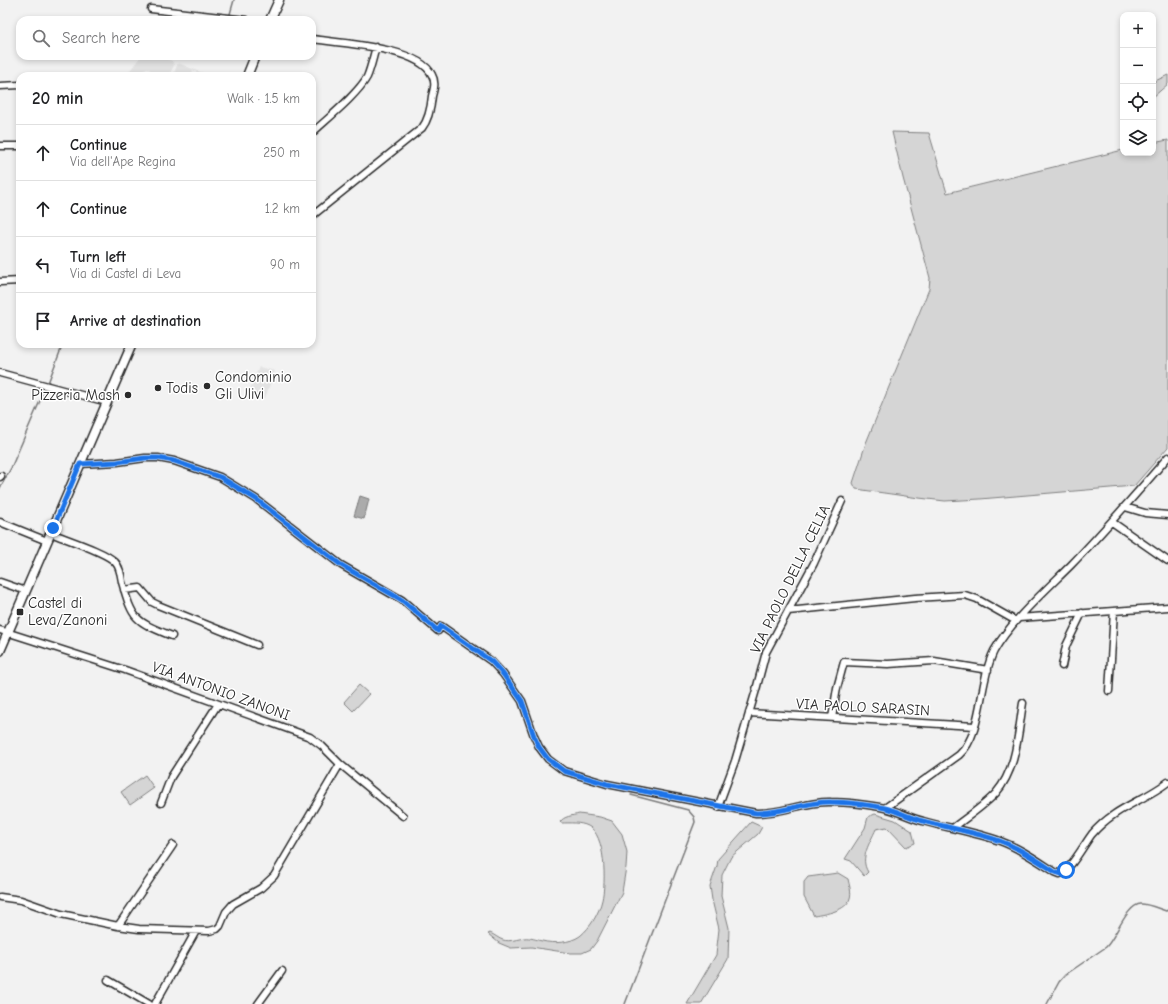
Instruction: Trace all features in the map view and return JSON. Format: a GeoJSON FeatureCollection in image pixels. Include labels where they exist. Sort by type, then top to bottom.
{"type":"FeatureCollection","features":[{"type":"Feature","properties":{"kind":"street"},"geometry":{"type":"LineString","coordinates":[[272,16],[279,0]]}},
{"type":"Feature","properties":{"kind":"street"},"geometry":{"type":"LineString","coordinates":[[151,10],[208,16]]}},
{"type":"Feature","properties":{"kind":"street"},"geometry":{"type":"LineString","coordinates":[[316,40],[388,49],[423,65],[434,79],[434,86],[427,119],[419,131],[316,213]]}},
{"type":"Feature","properties":{"kind":"street"},"geometry":{"type":"LineString","coordinates":[[316,129],[353,94],[363,82],[368,73],[376,47]]}},
{"type":"Feature","properties":{"kind":"street"},"geometry":{"type":"LineString","coordinates":[[249,72],[253,60]]}},
{"type":"Feature","properties":{"kind":"street"},"geometry":{"type":"LineString","coordinates":[[0,86],[16,85]]}},
{"type":"Feature","properties":{"kind":"street"},"geometry":{"type":"LineString","coordinates":[[0,146],[16,146]]}},
{"type":"Feature","properties":{"kind":"street"},"geometry":{"type":"LineString","coordinates":[[0,282],[16,281]]}},
{"type":"Feature","properties":{"kind":"street"},"geometry":{"type":"LineString","coordinates":[[0,651],[4,631],[26,590],[130,348]]}},
{"type":"Feature","properties":{"kind":"street"},"geometry":{"type":"LineString","coordinates":[[0,373],[107,402]]}},
{"type":"Feature","properties":{"kind":"street"},"geometry":{"type":"LineString","coordinates":[[885,808],[961,754],[968,744],[975,726],[991,658],[996,648],[1018,620],[1112,522],[1168,457]]}},
{"type":"Feature","properties":{"kind":"street"},"geometry":{"type":"LineString","coordinates":[[80,464],[158,458],[174,461],[227,481],[256,499],[341,565],[402,600],[438,631],[441,626],[491,661],[522,701],[534,736],[539,747],[548,759],[556,766],[574,774],[607,784],[718,807],[760,814],[825,802],[885,808],[922,821],[1001,841],[1061,874],[1067,869],[1093,833],[1111,816],[1154,792],[1168,782]]}},
{"type":"Feature","properties":{"kind":"street","name":"VIA PAOLO DELLA CELIA"},"geometry":{"type":"LineString","coordinates":[[718,807],[735,761],[766,652],[814,563],[842,501]]}},
{"type":"Feature","properties":{"kind":"street"},"geometry":{"type":"LineString","coordinates":[[1125,507],[1145,513],[1168,515]]}},
{"type":"Feature","properties":{"kind":"street"},"geometry":{"type":"LineString","coordinates":[[0,522],[93,550],[112,560],[118,566],[124,590],[131,609],[140,621],[149,627],[172,636]]}},
{"type":"Feature","properties":{"kind":"street"},"geometry":{"type":"LineString","coordinates":[[1112,522],[1168,561]]}},
{"type":"Feature","properties":{"kind":"street"},"geometry":{"type":"LineString","coordinates":[[0,582],[26,590]]}},
{"type":"Feature","properties":{"kind":"street"},"geometry":{"type":"LineString","coordinates":[[124,590],[140,588],[152,602],[158,606],[257,645]]}},
{"type":"Feature","properties":{"kind":"street"},"geometry":{"type":"LineString","coordinates":[[788,611],[914,598],[965,595],[978,599],[1018,620],[1082,613],[1168,607]]}},
{"type":"Feature","properties":{"kind":"street"},"geometry":{"type":"LineString","coordinates":[[1109,691],[1114,611]]}},
{"type":"Feature","properties":{"kind":"street"},"geometry":{"type":"LineString","coordinates":[[1062,666],[1066,646],[1082,613]]}},
{"type":"Feature","properties":{"kind":"street","name":"VIA ANTONIO ZANONI"},"geometry":{"type":"LineString","coordinates":[[4,631],[125,670],[310,737],[403,816]]}},
{"type":"Feature","properties":{"kind":"street"},"geometry":{"type":"LineString","coordinates":[[832,718],[837,688],[844,662],[888,664],[934,661],[988,670]]}},
{"type":"Feature","properties":{"kind":"street"},"geometry":{"type":"LineString","coordinates":[[953,828],[987,802],[999,790],[1006,779],[1012,761],[1023,703]]}},
{"type":"Feature","properties":{"kind":"street"},"geometry":{"type":"LineString","coordinates":[[161,803],[169,781],[218,704]]}},
{"type":"Feature","properties":{"kind":"street","name":"VIA PAOLO SARASIN"},"geometry":{"type":"LineString","coordinates":[[749,714],[975,726]]}},
{"type":"Feature","properties":{"kind":"street"},"geometry":{"type":"LineString","coordinates":[[0,897],[21,900],[61,914],[118,926],[139,929],[180,929],[196,931],[209,931],[217,929],[221,925],[226,912],[233,904],[261,888],[271,879],[340,764]]}},
{"type":"Feature","properties":{"kind":"street"},"geometry":{"type":"LineString","coordinates":[[118,926],[173,845]]}},
{"type":"Feature","properties":{"kind":"street"},"geometry":{"type":"LineString","coordinates":[[155,1004],[196,931]]}},
{"type":"Feature","properties":{"kind":"street"},"geometry":{"type":"LineString","coordinates":[[258,1004],[282,971]]}},
{"type":"Feature","properties":{"kind":"street"},"geometry":{"type":"LineString","coordinates":[[108,980],[149,1004]]}},
{"type":"Feature","properties":{"kind":"shaded area"},"geometry":{"type":"Polygon","coordinates":[[[138,60],[169,60],[172,61],[174,65],[171,72],[149,72],[150,70],[146,68],[144,72],[129,72],[138,60]]]}},
{"type":"Feature","properties":{"kind":"shaded area"},"geometry":{"type":"Polygon","coordinates":[[[178,63],[200,72],[193,70],[192,72],[175,72],[178,63]]]}},
{"type":"Feature","properties":{"kind":"shaded area"},"geometry":{"type":"Polygon","coordinates":[[[1168,75],[1168,84],[1156,94],[1156,84],[1156,81],[1168,75]]]}},
{"type":"Feature","properties":{"kind":"shaded area"},"geometry":{"type":"Polygon","coordinates":[[[892,132],[929,133],[947,193],[1120,151],[1120,156],[1156,156],[1156,142],[1168,140],[1168,447],[1134,486],[945,501],[856,489],[853,483],[866,443],[929,289],[930,278],[892,132]]]}},
{"type":"Feature","properties":{"kind":"shaded area"},"geometry":{"type":"Polygon","coordinates":[[[259,367],[275,371],[265,398],[246,399],[259,367]]]}},
{"type":"Feature","properties":{"kind":"shaded area"},"geometry":{"type":"Polygon","coordinates":[[[360,496],[369,499],[364,519],[354,516],[360,496]]]}},
{"type":"Feature","properties":{"kind":"shaded area"},"geometry":{"type":"Polygon","coordinates":[[[359,685],[369,694],[353,711],[344,702],[359,685]]]}},
{"type":"Feature","properties":{"kind":"shaded area"},"geometry":{"type":"Polygon","coordinates":[[[145,775],[154,788],[130,805],[121,792],[145,775]]]}},
{"type":"Feature","properties":{"kind":"shaded area"},"geometry":{"type":"Polygon","coordinates":[[[579,814],[600,817],[612,821],[622,834],[627,852],[622,892],[597,941],[591,949],[582,953],[570,953],[531,947],[511,948],[499,943],[488,934],[490,933],[506,941],[531,938],[542,941],[562,942],[580,936],[594,920],[602,900],[604,882],[603,860],[598,839],[594,831],[588,826],[578,823],[560,822],[566,817],[579,814]]]}},
{"type":"Feature","properties":{"kind":"shaded area"},"geometry":{"type":"Polygon","coordinates":[[[875,814],[895,820],[912,831],[915,843],[906,847],[887,827],[876,829],[866,850],[865,861],[868,872],[864,876],[851,861],[845,859],[865,828],[868,817],[875,814]]]}},
{"type":"Feature","properties":{"kind":"shaded area"},"geometry":{"type":"Polygon","coordinates":[[[751,822],[762,827],[758,834],[731,857],[722,875],[721,896],[729,928],[728,959],[701,1004],[687,1004],[716,955],[719,929],[710,886],[718,859],[751,822]]]}},
{"type":"Feature","properties":{"kind":"shaded area"},"geometry":{"type":"Polygon","coordinates":[[[838,873],[848,879],[851,894],[848,902],[840,909],[814,916],[804,897],[804,882],[808,877],[838,873]]]}},
{"type":"Feature","properties":{"kind":"waterway"},"geometry":{"type":"LineString","coordinates":[[230,14],[234,0]]}},
{"type":"Feature","properties":{"kind":"waterway"},"geometry":{"type":"LineString","coordinates":[[48,383],[61,348]]}},
{"type":"Feature","properties":{"kind":"waterway"},"geometry":{"type":"LineString","coordinates":[[0,488],[11,468],[46,387]]}},
{"type":"Feature","properties":{"kind":"waterway"},"geometry":{"type":"LineString","coordinates":[[625,1004],[695,822],[694,817],[688,810],[631,795]]}},
{"type":"Feature","properties":{"kind":"waterway"},"geometry":{"type":"LineString","coordinates":[[1047,1004],[1059,982],[1065,975],[1106,947],[1126,915],[1136,905],[1144,904],[1166,911],[1168,910]]}},
{"type":"Feature","properties":{"kind":"place","name":"Condominio Gli Ulivi"},"geometry":{"type":"Point","coordinates":[207,386]}},
{"type":"Feature","properties":{"kind":"place","name":"Todis"},"geometry":{"type":"Point","coordinates":[158,388]}},
{"type":"Feature","properties":{"kind":"place","name":"Pizzeria Mash"},"geometry":{"type":"Point","coordinates":[128,395]}},
{"type":"Feature","properties":{"kind":"place","name":"Castel di Leva/Zanoni"},"geometry":{"type":"Point","coordinates":[20,612]}},
{"type":"Feature","properties":{"kind":"route"},"geometry":{"type":"LineString","coordinates":[[53,528],[80,464],[117,462],[145,458],[158,458],[174,461],[227,481],[256,499],[341,565],[402,600],[438,631],[441,626],[491,661],[503,674],[522,701],[539,747],[548,759],[564,771],[607,784],[747,812],[776,812],[825,802],[885,808],[922,821],[971,832],[1001,841],[1025,853],[1058,874],[1061,874],[1066,870]]}}]}
